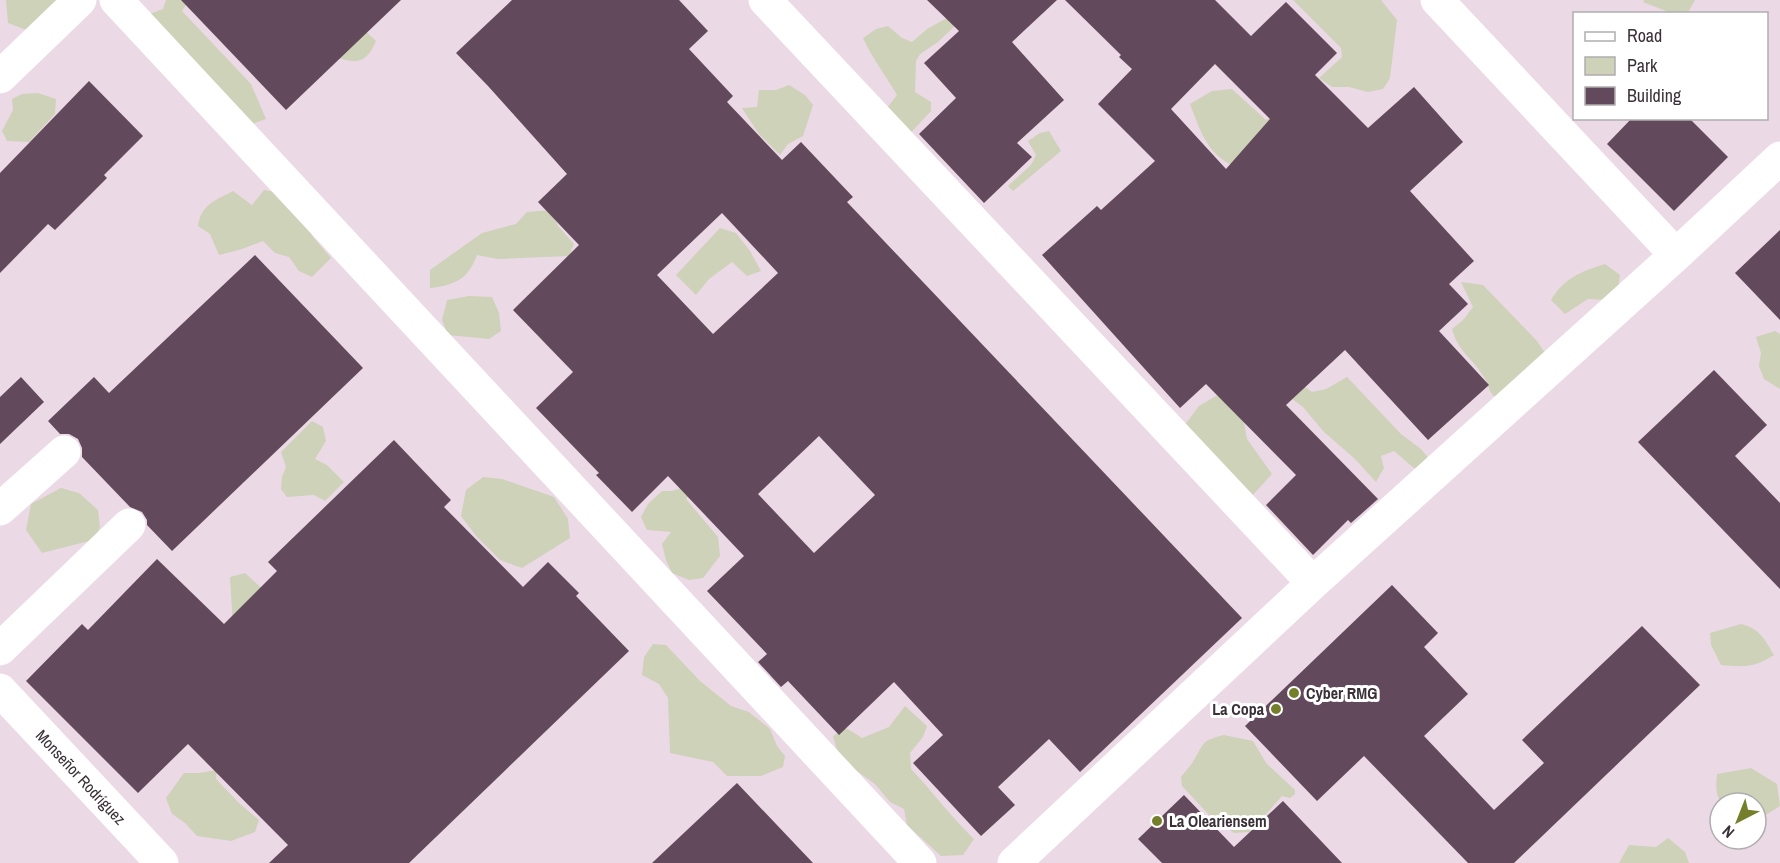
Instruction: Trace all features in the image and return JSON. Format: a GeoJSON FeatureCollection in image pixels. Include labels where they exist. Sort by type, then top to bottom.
{"type":"FeatureCollection","features":[{"type":"Feature","properties":{"kind":"street"},"geometry":{"type":"LineString","coordinates":[[0,77],[80,0]]}},
{"type":"Feature","properties":{"kind":"street"},"geometry":{"type":"LineString","coordinates":[[116,0],[920,863]]}},
{"type":"Feature","properties":{"kind":"street"},"geometry":{"type":"LineString","coordinates":[[765,0],[1313,583]]}},
{"type":"Feature","properties":{"kind":"street"},"geometry":{"type":"LineString","coordinates":[[1437,0],[1676,255]]}},
{"type":"Feature","properties":{"kind":"street"},"geometry":{"type":"LineString","coordinates":[[1014,863],[1313,583],[1780,158]]}},
{"type":"Feature","properties":{"kind":"street"},"geometry":{"type":"LineString","coordinates":[[0,509],[64,452]]}},
{"type":"Feature","properties":{"kind":"street"},"geometry":{"type":"LineString","coordinates":[[0,649],[129,525]]}},
{"type":"Feature","properties":{"kind":"street","name":"Monseñor Rodríguez"},"geometry":{"type":"LineString","coordinates":[[0,690],[162,863]]}},
{"type":"Feature","properties":{"kind":"green space"},"geometry":{"type":"Polygon","coordinates":[[[6,0],[59,0],[29,31],[8,23],[6,0]]]}},
{"type":"Feature","properties":{"kind":"green space"},"geometry":{"type":"Polygon","coordinates":[[[166,0],[189,0],[182,11],[251,84],[266,119],[244,127],[147,15],[163,9],[166,0]]]}},
{"type":"Feature","properties":{"kind":"green space"},"geometry":{"type":"Polygon","coordinates":[[[1293,0],[1381,0],[1397,20],[1390,78],[1383,89],[1368,92],[1349,87],[1332,87],[1319,78],[1342,57],[1341,48],[1293,0]]]}},
{"type":"Feature","properties":{"kind":"green space"},"geometry":{"type":"Polygon","coordinates":[[[1644,0],[1695,0],[1688,12],[1668,12],[1643,2],[1644,0]]]}},
{"type":"Feature","properties":{"kind":"green space"},"geometry":{"type":"Polygon","coordinates":[[[335,2],[376,41],[368,54],[360,60],[349,61],[335,57],[335,2]]]}},
{"type":"Feature","properties":{"kind":"green space"},"geometry":{"type":"Polygon","coordinates":[[[947,18],[961,20],[938,42],[920,54],[916,61],[915,92],[931,102],[931,111],[905,139],[881,116],[897,95],[863,38],[876,29],[888,26],[902,38],[912,42],[927,29],[947,18]]]}},
{"type":"Feature","properties":{"kind":"green space"},"geometry":{"type":"Polygon","coordinates":[[[789,85],[805,95],[813,105],[803,136],[788,144],[780,155],[759,134],[742,108],[757,107],[759,90],[776,90],[789,85]]]}},
{"type":"Feature","properties":{"kind":"green space"},"geometry":{"type":"Polygon","coordinates":[[[1232,89],[1266,120],[1274,116],[1246,171],[1223,160],[1209,146],[1190,104],[1212,91],[1232,89]]]}},
{"type":"Feature","properties":{"kind":"green space"},"geometry":{"type":"Polygon","coordinates":[[[38,93],[56,99],[55,114],[29,142],[7,141],[2,131],[13,110],[12,99],[22,94],[38,93]]]}},
{"type":"Feature","properties":{"kind":"green space"},"geometry":{"type":"Polygon","coordinates":[[[1049,131],[1061,151],[1013,191],[1008,186],[1031,165],[1036,155],[1028,141],[1040,133],[1049,131]]]}},
{"type":"Feature","properties":{"kind":"green space"},"geometry":{"type":"Polygon","coordinates":[[[264,190],[286,194],[300,210],[313,237],[331,258],[312,277],[299,271],[289,257],[275,253],[263,241],[219,255],[210,234],[198,226],[202,213],[220,198],[233,191],[252,205],[264,190]]]}},
{"type":"Feature","properties":{"kind":"green space"},"geometry":{"type":"Polygon","coordinates":[[[552,210],[558,226],[574,244],[569,256],[498,259],[477,255],[470,270],[460,279],[454,283],[430,288],[430,270],[482,233],[516,224],[527,212],[552,210]]]}},
{"type":"Feature","properties":{"kind":"green space"},"geometry":{"type":"Polygon","coordinates":[[[720,228],[736,233],[750,251],[761,271],[747,276],[732,262],[709,279],[696,295],[676,275],[720,228]]]}},
{"type":"Feature","properties":{"kind":"green space"},"geometry":{"type":"Polygon","coordinates":[[[1605,264],[1620,275],[1618,291],[1606,300],[1588,299],[1565,314],[1551,300],[1556,292],[1574,276],[1605,264]]]}},
{"type":"Feature","properties":{"kind":"green space"},"geometry":{"type":"Polygon","coordinates":[[[1461,282],[1483,285],[1537,341],[1545,353],[1499,400],[1491,392],[1484,377],[1461,349],[1454,336],[1452,329],[1473,307],[1461,282]]]}},
{"type":"Feature","properties":{"kind":"green space"},"geometry":{"type":"Polygon","coordinates":[[[469,296],[492,297],[499,313],[501,331],[489,339],[448,335],[442,320],[447,300],[469,296]]]}},
{"type":"Feature","properties":{"kind":"green space"},"geometry":{"type":"Polygon","coordinates":[[[1775,331],[1780,334],[1780,389],[1764,379],[1759,366],[1761,353],[1756,337],[1775,331]]]}},
{"type":"Feature","properties":{"kind":"green space"},"geometry":{"type":"Polygon","coordinates":[[[1272,363],[1312,392],[1326,389],[1347,377],[1401,434],[1421,449],[1430,460],[1415,469],[1394,451],[1381,456],[1384,468],[1376,482],[1355,459],[1324,432],[1303,407],[1284,393],[1244,423],[1247,439],[1272,474],[1250,498],[1184,426],[1199,406],[1272,363]]]}},
{"type":"Feature","properties":{"kind":"green space"},"geometry":{"type":"Polygon","coordinates":[[[312,421],[323,427],[326,441],[315,459],[327,465],[344,482],[325,501],[314,495],[287,497],[281,489],[286,467],[281,452],[312,421]]]}},
{"type":"Feature","properties":{"kind":"green space"},"geometry":{"type":"Polygon","coordinates":[[[483,477],[502,479],[554,497],[568,519],[570,538],[522,568],[500,560],[477,537],[461,516],[466,490],[483,477]]]}},
{"type":"Feature","properties":{"kind":"green space"},"geometry":{"type":"Polygon","coordinates":[[[685,487],[694,489],[686,499],[718,537],[720,556],[703,578],[689,580],[672,573],[666,560],[662,544],[671,532],[647,530],[641,517],[648,504],[662,491],[685,487]]]}},
{"type":"Feature","properties":{"kind":"green space"},"geometry":{"type":"Polygon","coordinates":[[[61,488],[79,493],[98,510],[100,528],[93,540],[42,553],[26,530],[31,504],[61,488]]]}},
{"type":"Feature","properties":{"kind":"green space"},"geometry":{"type":"Polygon","coordinates":[[[245,573],[267,593],[233,627],[230,577],[245,573]]]}},
{"type":"Feature","properties":{"kind":"green space"},"geometry":{"type":"Polygon","coordinates":[[[1741,624],[1761,635],[1774,655],[1748,666],[1721,665],[1711,645],[1710,633],[1741,624]]]}},
{"type":"Feature","properties":{"kind":"green space"},"geometry":{"type":"Polygon","coordinates":[[[653,644],[666,645],[700,681],[731,706],[749,712],[770,729],[777,746],[785,756],[783,767],[761,776],[727,776],[713,762],[670,753],[668,698],[659,684],[642,675],[644,657],[653,644]]]}},
{"type":"Feature","properties":{"kind":"green space"},"geometry":{"type":"Polygon","coordinates":[[[905,706],[927,726],[923,737],[910,753],[911,769],[974,839],[963,855],[941,856],[907,825],[904,809],[890,802],[875,784],[839,758],[833,736],[846,728],[862,738],[889,727],[905,706]]]}},
{"type":"Feature","properties":{"kind":"green space"},"geometry":{"type":"Polygon","coordinates":[[[1224,735],[1253,741],[1266,763],[1295,790],[1295,794],[1290,798],[1282,796],[1250,832],[1234,833],[1212,818],[1182,786],[1181,777],[1204,743],[1224,735]]]}},
{"type":"Feature","properties":{"kind":"green space"},"geometry":{"type":"Polygon","coordinates":[[[1751,768],[1777,784],[1780,806],[1768,814],[1768,791],[1717,791],[1717,774],[1751,768]]]}},
{"type":"Feature","properties":{"kind":"green space"},"geometry":{"type":"Polygon","coordinates":[[[217,770],[216,779],[259,820],[255,832],[231,841],[197,836],[185,823],[172,814],[166,798],[184,773],[217,770]]]}},
{"type":"Feature","properties":{"kind":"green space"},"geometry":{"type":"Polygon","coordinates":[[[1668,838],[1685,852],[1689,863],[1619,863],[1629,845],[1656,847],[1668,838]]]}},
{"type":"Feature","properties":{"kind":"building"},"geometry":{"type":"Polygon","coordinates":[[[181,0],[401,0],[286,110],[181,0]]]}},
{"type":"Feature","properties":{"kind":"building"},"geometry":{"type":"Polygon","coordinates":[[[512,0],[679,0],[708,31],[689,49],[733,96],[727,102],[782,160],[801,142],[853,197],[847,202],[1242,618],[1080,772],[1049,739],[998,787],[1015,805],[981,836],[913,763],[943,735],[894,682],[839,735],[788,681],[781,687],[758,662],[767,654],[707,591],[744,556],[668,476],[632,512],[596,475],[599,473],[536,408],[573,372],[513,310],[579,245],[538,202],[567,174],[456,53],[512,0]],[[722,213],[657,275],[713,334],[778,273],[722,213]],[[819,436],[758,494],[814,553],[875,495],[819,436]]]}},
{"type":"Feature","properties":{"kind":"building"},"geometry":{"type":"Polygon","coordinates":[[[927,0],[1057,0],[1012,42],[1064,100],[1017,143],[1032,157],[984,203],[919,134],[956,98],[924,63],[959,31],[927,0]]]}},
{"type":"Feature","properties":{"kind":"building"},"geometry":{"type":"Polygon","coordinates":[[[1065,0],[1215,0],[1251,36],[1286,2],[1337,53],[1315,75],[1368,128],[1414,87],[1463,142],[1410,191],[1474,261],[1449,284],[1468,304],[1439,331],[1489,385],[1428,440],[1345,350],[1286,405],[1378,499],[1351,523],[1348,520],[1313,555],[1266,505],[1296,475],[1206,384],[1180,408],[1042,255],[1097,206],[1101,210],[1155,161],[1098,104],[1132,69],[1119,57],[1121,55],[1065,0]],[[1215,64],[1171,109],[1226,169],[1270,119],[1215,64]]]}},
{"type":"Feature","properties":{"kind":"building"},"geometry":{"type":"Polygon","coordinates":[[[89,81],[143,136],[104,175],[107,178],[55,230],[48,224],[0,273],[0,173],[89,81]]]}},
{"type":"Feature","properties":{"kind":"building"},"geometry":{"type":"Polygon","coordinates":[[[1630,120],[1691,120],[1728,157],[1674,211],[1607,144],[1630,120]]]}},
{"type":"Feature","properties":{"kind":"building"},"geometry":{"type":"Polygon","coordinates":[[[1780,230],[1780,320],[1735,273],[1780,230]]]}},
{"type":"Feature","properties":{"kind":"building"},"geometry":{"type":"Polygon","coordinates":[[[255,255],[363,368],[172,551],[147,525],[142,512],[130,507],[82,457],[82,448],[78,439],[69,434],[60,434],[48,421],[94,377],[109,393],[255,255]]]}},
{"type":"Feature","properties":{"kind":"building"},"geometry":{"type":"Polygon","coordinates":[[[1714,370],[1767,425],[1735,456],[1780,503],[1780,589],[1638,442],[1714,370]]]}},
{"type":"Feature","properties":{"kind":"building"},"geometry":{"type":"Polygon","coordinates":[[[21,377],[44,402],[0,444],[0,397],[21,377]]]}},
{"type":"Feature","properties":{"kind":"building"},"geometry":{"type":"Polygon","coordinates":[[[394,440],[451,500],[444,507],[523,587],[548,562],[579,593],[576,596],[629,651],[409,863],[269,863],[288,845],[188,744],[138,793],[26,681],[82,624],[88,630],[157,559],[224,624],[277,571],[268,562],[394,440]]]}},
{"type":"Feature","properties":{"kind":"building"},"geometry":{"type":"Polygon","coordinates":[[[1392,585],[1438,633],[1424,647],[1468,694],[1424,736],[1494,810],[1544,763],[1522,740],[1642,626],[1700,685],[1514,863],[1468,863],[1364,756],[1317,801],[1245,726],[1392,585]]]}},
{"type":"Feature","properties":{"kind":"building"},"geometry":{"type":"Polygon","coordinates":[[[737,783],[813,863],[652,863],[737,783]]]}},
{"type":"Feature","properties":{"kind":"building"},"geometry":{"type":"Polygon","coordinates":[[[1184,795],[1234,847],[1283,801],[1342,863],[1162,863],[1138,839],[1184,795]]]}},
{"type":"Feature","properties":{"kind":"place","name":"Cyber RMG"},"geometry":{"type":"Point","coordinates":[1294,693]}},
{"type":"Feature","properties":{"kind":"place","name":"La Copa"},"geometry":{"type":"Point","coordinates":[1276,709]}},
{"type":"Feature","properties":{"kind":"place","name":"La Oleariensem"},"geometry":{"type":"Point","coordinates":[1157,821]}}]}
